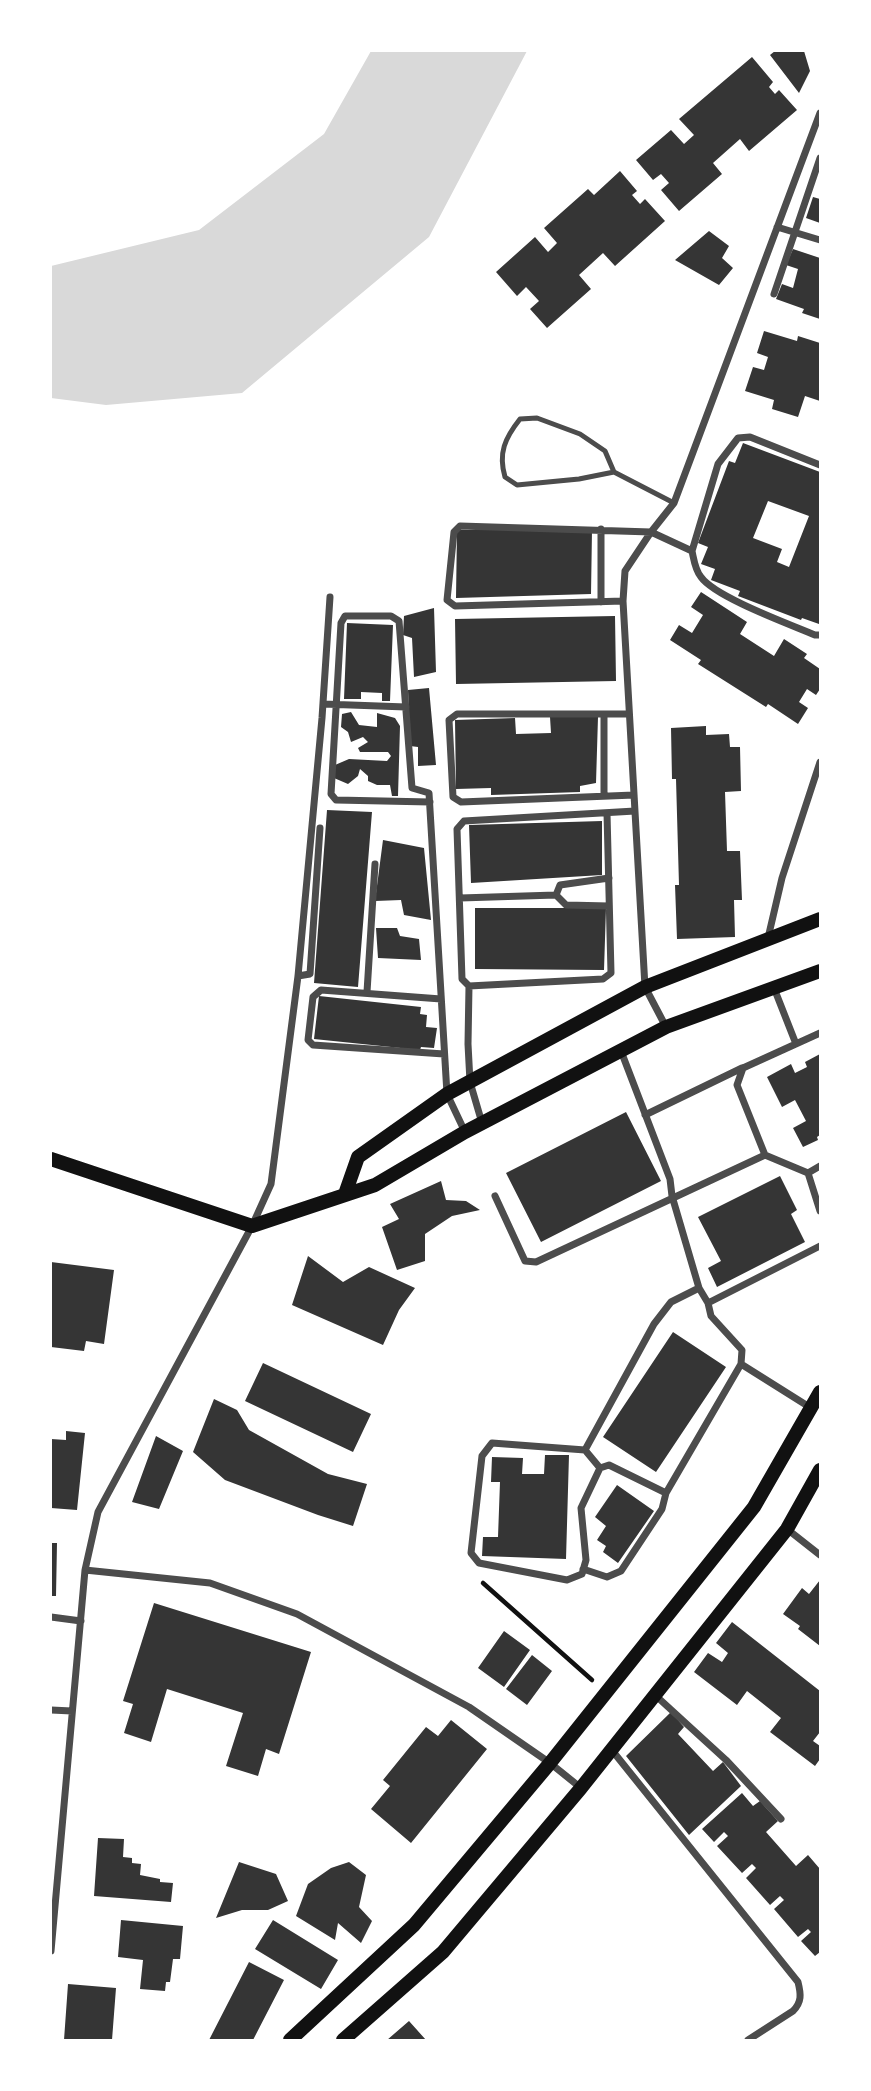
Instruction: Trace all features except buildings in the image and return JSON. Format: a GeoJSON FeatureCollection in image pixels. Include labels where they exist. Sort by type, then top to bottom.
{"type":"FeatureCollection","features":[{"type":"Feature","properties":{"kind":"main road"},"geometry":{"type":"LineString","coordinates":[[345,1194],[358,1157],[447,1094],[645,987],[820,919]]}},
{"type":"Feature","properties":{"kind":"main road"},"geometry":{"type":"LineString","coordinates":[[51,1159],[252,1226],[374,1185],[465,1132],[666,1027],[820,971]]}},
{"type":"Feature","properties":{"kind":"main road"},"geometry":{"type":"LineString","coordinates":[[290,2040],[414,1925],[550,1763],[754,1507],[820,1392]]}},
{"type":"Feature","properties":{"kind":"main road"},"geometry":{"type":"LineString","coordinates":[[343,2040],[443,1952],[581,1788],[787,1529],[820,1471]]}},
{"type":"Feature","properties":{"kind":"street"},"geometry":{"type":"LineString","coordinates":[[666,1027],[645,987],[623,601],[625,571],[674,502],[820,113]]}},
{"type":"Feature","properties":{"kind":"street"},"geometry":{"type":"LineString","coordinates":[[774,294],[820,158]]}},
{"type":"Feature","properties":{"kind":"street"},"geometry":{"type":"LineString","coordinates":[[777,227],[820,240]]}},
{"type":"Feature","properties":{"kind":"street"},"geometry":{"type":"LineString","coordinates":[[820,465],[750,437],[738,438],[718,464],[692,551],[701,579],[723,594],[820,635]]}},
{"type":"Feature","properties":{"kind":"street"},"geometry":{"type":"LineString","coordinates":[[623,601],[455,606],[447,600],[454,531],[460,526],[651,532],[692,551]]}},
{"type":"Feature","properties":{"kind":"street"},"geometry":{"type":"LineString","coordinates":[[601,529],[601,602]]}},
{"type":"Feature","properties":{"kind":"street"},"geometry":{"type":"LineString","coordinates":[[51,1951],[85,1570],[97,1512],[252,1226],[271,1184],[298,976],[330,597]]}},
{"type":"Feature","properties":{"kind":"street"},"geometry":{"type":"LineString","coordinates":[[430,802],[336,800],[331,794],[341,623],[345,616],[391,616],[399,621],[412,788],[429,793],[430,802],[447,1094],[465,1132]]}},
{"type":"Feature","properties":{"kind":"street"},"geometry":{"type":"LineString","coordinates":[[326,661],[339,660]]}},
{"type":"Feature","properties":{"kind":"street"},"geometry":{"type":"LineString","coordinates":[[323,704],[406,707]]}},
{"type":"Feature","properties":{"kind":"street"},"geometry":{"type":"LineString","coordinates":[[629,713],[457,714],[449,720],[453,797],[461,802],[634,795]]}},
{"type":"Feature","properties":{"kind":"street"},"geometry":{"type":"LineString","coordinates":[[604,714],[604,796]]}},
{"type":"Feature","properties":{"kind":"street"},"geometry":{"type":"LineString","coordinates":[[768,939],[782,878],[820,762]]}},
{"type":"Feature","properties":{"kind":"street"},"geometry":{"type":"LineString","coordinates":[[482,1123],[470,1082],[469,986],[463,979],[457,829],[464,821],[635,811]]}},
{"type":"Feature","properties":{"kind":"street"},"geometry":{"type":"LineString","coordinates":[[469,986],[603,979],[611,973],[607,813]]}},
{"type":"Feature","properties":{"kind":"street"},"geometry":{"type":"LineString","coordinates":[[298,976],[310,974],[320,828]]}},
{"type":"Feature","properties":{"kind":"street"},"geometry":{"type":"LineString","coordinates":[[367,992],[375,864]]}},
{"type":"Feature","properties":{"kind":"street"},"geometry":{"type":"LineString","coordinates":[[556,895],[560,885],[609,878]]}},
{"type":"Feature","properties":{"kind":"street"},"geometry":{"type":"LineString","coordinates":[[460,898],[556,895],[566,905],[609,905]]}},
{"type":"Feature","properties":{"kind":"street"},"geometry":{"type":"LineString","coordinates":[[774,988],[796,1044]]}},
{"type":"Feature","properties":{"kind":"street"},"geometry":{"type":"LineString","coordinates":[[441,999],[321,990],[313,997],[309,1040],[313,1045],[444,1054]]}},
{"type":"Feature","properties":{"kind":"street"},"geometry":{"type":"LineString","coordinates":[[645,1115],[820,1033]]}},
{"type":"Feature","properties":{"kind":"street"},"geometry":{"type":"LineString","coordinates":[[583,1570],[607,1577],[621,1570],[662,1509],[666,1493],[741,1364],[742,1350],[710,1316],[708,1303],[699,1288],[672,1196],[670,1179],[621,1051]]}},
{"type":"Feature","properties":{"kind":"street"},"geometry":{"type":"LineString","coordinates":[[743,1068],[737,1084],[765,1155],[808,1173],[820,1211]]}},
{"type":"Feature","properties":{"kind":"street"},"geometry":{"type":"LineString","coordinates":[[495,1196],[525,1261],[536,1262],[672,1196],[765,1155]]}},
{"type":"Feature","properties":{"kind":"street"},"geometry":{"type":"LineString","coordinates":[[808,1173],[820,1166]]}},
{"type":"Feature","properties":{"kind":"street"},"geometry":{"type":"LineString","coordinates":[[708,1303],[820,1246]]}},
{"type":"Feature","properties":{"kind":"street"},"geometry":{"type":"LineString","coordinates":[[585,1450],[654,1324],[671,1302],[699,1288]]}},
{"type":"Feature","properties":{"kind":"street"},"geometry":{"type":"LineString","coordinates":[[741,1364],[811,1408]]}},
{"type":"Feature","properties":{"kind":"street"},"geometry":{"type":"LineString","coordinates":[[600,1468],[585,1450],[492,1443],[482,1456],[471,1553],[479,1563],[567,1580],[582,1574],[586,1560],[581,1508],[600,1468],[609,1465],[666,1493]]}},
{"type":"Feature","properties":{"kind":"street"},"geometry":{"type":"LineString","coordinates":[[787,1529],[820,1555]]}},
{"type":"Feature","properties":{"kind":"street"},"geometry":{"type":"LineString","coordinates":[[85,1570],[210,1583],[297,1614],[469,1707],[581,1788]]}},
{"type":"Feature","properties":{"kind":"street"},"geometry":{"type":"LineString","coordinates":[[51,1617],[81,1621]]}},
{"type":"Feature","properties":{"kind":"street"},"geometry":{"type":"LineString","coordinates":[[655,1694],[726,1760],[781,1819]]}},
{"type":"Feature","properties":{"kind":"street"},"geometry":{"type":"LineString","coordinates":[[51,1710],[72,1711]]}},
{"type":"Feature","properties":{"kind":"street"},"geometry":{"type":"LineString","coordinates":[[611,1749],[798,1982],[801,1995],[799,2005],[748,2040]]}},
{"type":"Feature","properties":{"kind":"lane"},"geometry":{"type":"LineString","coordinates":[[614,472],[605,451],[580,433],[537,418],[520,419],[508,434],[501,462],[505,477],[517,485],[579,479],[614,472],[674,502]]}},
{"type":"Feature","properties":{"kind":"path"},"geometry":{"type":"LineString","coordinates":[[478,1579],[606,1693]]}},
{"type":"Feature","properties":{"kind":"shaded area"},"geometry":{"type":"Polygon","coordinates":[[[371,51],[527,51],[429,237],[242,393],[106,405],[51,398],[51,266],[199,230],[324,134],[371,51]]]}}]}
